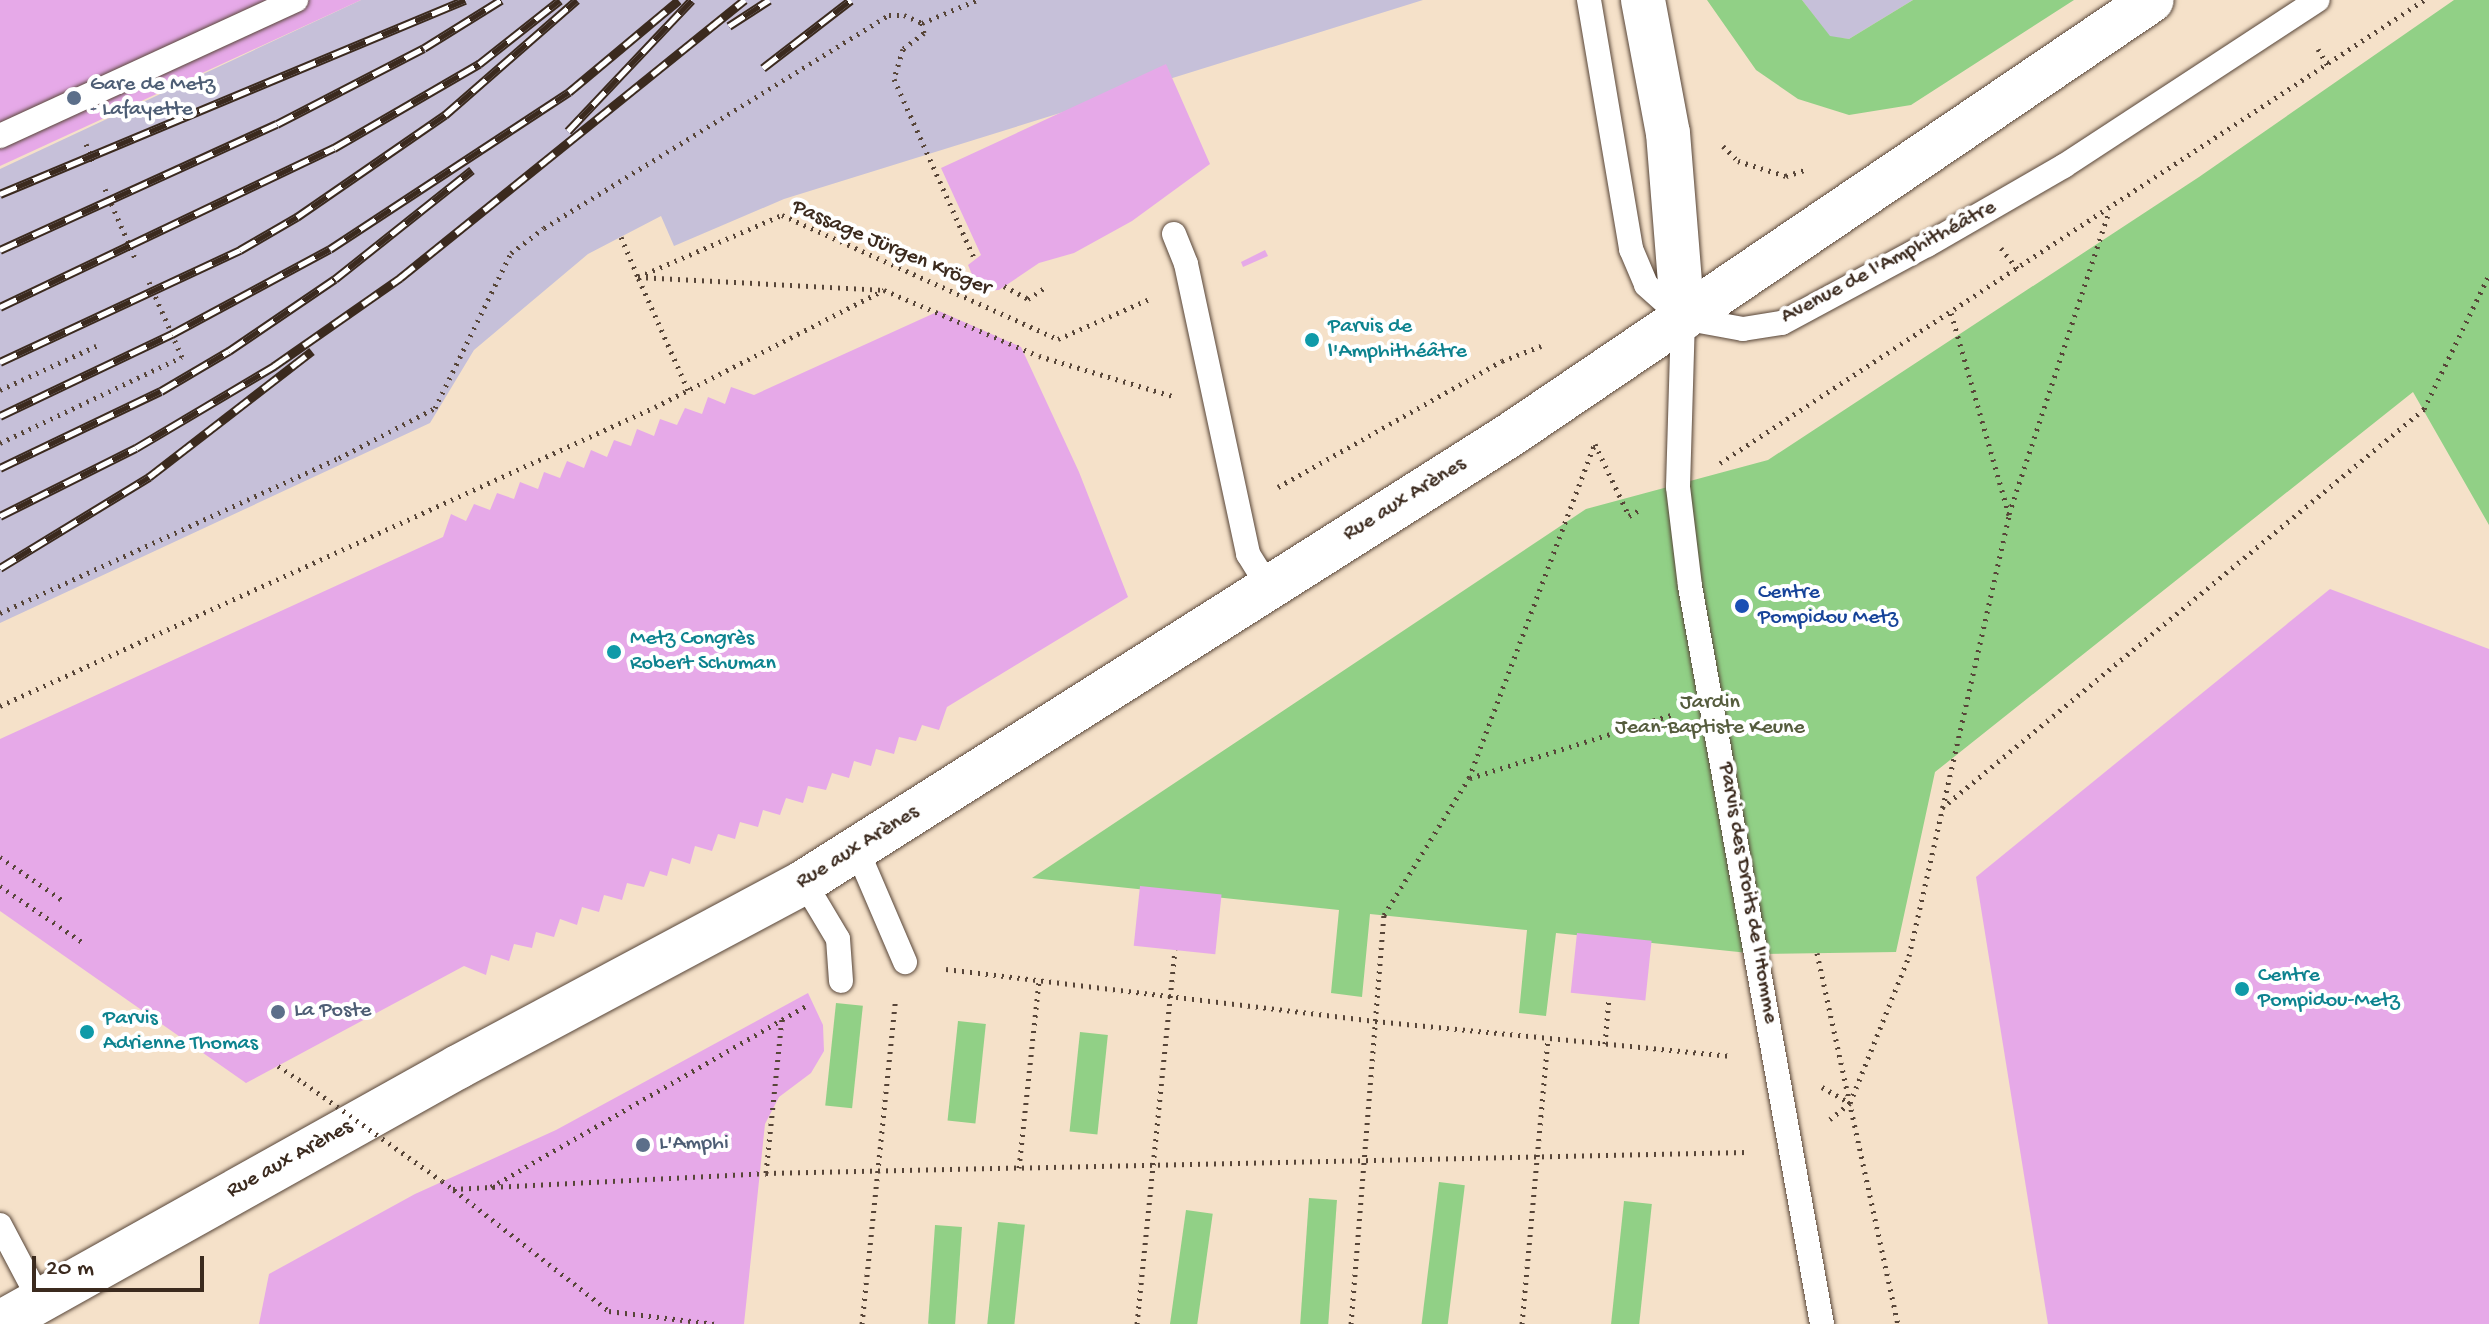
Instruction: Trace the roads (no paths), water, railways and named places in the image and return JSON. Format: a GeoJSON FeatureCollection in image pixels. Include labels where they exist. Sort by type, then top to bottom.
{"type":"FeatureCollection","features":[{"type":"Feature","properties":{"kind":"main road"},"geometry":{"type":"LineString","coordinates":[[1643,0],[1668,133],[1683,318],[2152,0]]}},
{"type":"Feature","properties":{"kind":"main road","name":"Rue aux Arènes"},"geometry":{"type":"LineString","coordinates":[[21,1315],[444,1075],[804,882],[1116,687],[1267,585],[1510,435],[1683,318]]}},
{"type":"Feature","properties":{"kind":"lane"},"geometry":{"type":"LineString","coordinates":[[0,136],[296,0]]}},
{"type":"Feature","properties":{"kind":"lane"},"geometry":{"type":"LineString","coordinates":[[1589,0],[1631,249],[1646,285],[1683,318]]}},
{"type":"Feature","properties":{"kind":"lane","name":"Avenue de l'Amphithéâtre"},"geometry":{"type":"LineString","coordinates":[[1683,318],[1743,329],[1782,323],[1976,217],[2152,111],[2318,0]]}},
{"type":"Feature","properties":{"kind":"lane"},"geometry":{"type":"LineString","coordinates":[[1174,234],[1186,264],[1248,554],[1267,585]]}},
{"type":"Feature","properties":{"kind":"lane","name":"Parvis des Droits de l'Homme"},"geometry":{"type":"LineString","coordinates":[[1683,318],[1678,487],[1822,1324]]}},
{"type":"Feature","properties":{"kind":"lane"},"geometry":{"type":"LineString","coordinates":[[857,850],[905,962]]}},
{"type":"Feature","properties":{"kind":"lane"},"geometry":{"type":"LineString","coordinates":[[804,882],[838,939],[841,981]]}},
{"type":"Feature","properties":{"kind":"lane"},"geometry":{"type":"LineString","coordinates":[[0,1225],[21,1315]]}},
{"type":"Feature","properties":{"kind":"railway"},"geometry":{"type":"LineString","coordinates":[[0,194],[465,0]]}},
{"type":"Feature","properties":{"kind":"railway"},"geometry":{"type":"LineString","coordinates":[[0,250],[277,124],[424,48],[501,0]]}},
{"type":"Feature","properties":{"kind":"railway"},"geometry":{"type":"LineString","coordinates":[[0,307],[334,148],[479,64],[560,0]]}},
{"type":"Feature","properties":{"kind":"railway"},"geometry":{"type":"LineString","coordinates":[[0,362],[240,250],[297,217],[445,115],[577,0]]}},
{"type":"Feature","properties":{"kind":"railway"},"geometry":{"type":"LineString","coordinates":[[0,416],[172,334],[330,249],[569,92],[679,0]]}},
{"type":"Feature","properties":{"kind":"railway"},"geometry":{"type":"LineString","coordinates":[[568,131],[692,0]]}},
{"type":"Feature","properties":{"kind":"railway"},"geometry":{"type":"LineString","coordinates":[[0,516],[136,448],[274,366],[400,278],[745,0]]}},
{"type":"Feature","properties":{"kind":"railway"},"geometry":{"type":"LineString","coordinates":[[729,26],[769,0]]}},
{"type":"Feature","properties":{"kind":"railway"},"geometry":{"type":"LineString","coordinates":[[763,68],[851,0]]}},
{"type":"Feature","properties":{"kind":"railway"},"geometry":{"type":"LineString","coordinates":[[0,468],[161,391],[229,351],[335,279],[472,170]]}},
{"type":"Feature","properties":{"kind":"railway"},"geometry":{"type":"LineString","coordinates":[[0,568],[149,477],[312,351]]}},
{"type":"Feature","properties":{"kind":"place","name":"Gare de Metz - Lafayette"},"geometry":{"type":"Point","coordinates":[74,98]}},
{"type":"Feature","properties":{"kind":"place","name":"Parvis de l'Amphithéâtre"},"geometry":{"type":"Point","coordinates":[1312,340]}},
{"type":"Feature","properties":{"kind":"place","name":"Centre Pompidou Metz"},"geometry":{"type":"Point","coordinates":[1742,606]}},
{"type":"Feature","properties":{"kind":"place","name":"Metz Congrès Robert Schuman"},"geometry":{"type":"Point","coordinates":[614,652]}},
{"type":"Feature","properties":{"kind":"place","name":"Centre Pompidou-Metz"},"geometry":{"type":"Point","coordinates":[2242,989]}},
{"type":"Feature","properties":{"kind":"place","name":"La Poste"},"geometry":{"type":"Point","coordinates":[278,1012]}},
{"type":"Feature","properties":{"kind":"place","name":"Parvis Adrienne Thomas"},"geometry":{"type":"Point","coordinates":[87,1032]}},
{"type":"Feature","properties":{"kind":"place","name":"L'Amphi"},"geometry":{"type":"Point","coordinates":[643,1145]}},
{"type":"Feature","properties":{"kind":"park label","name":"Jardin Jean-Baptiste Keune"},"geometry":{"type":"Point","coordinates":[1710,716]}}]}
